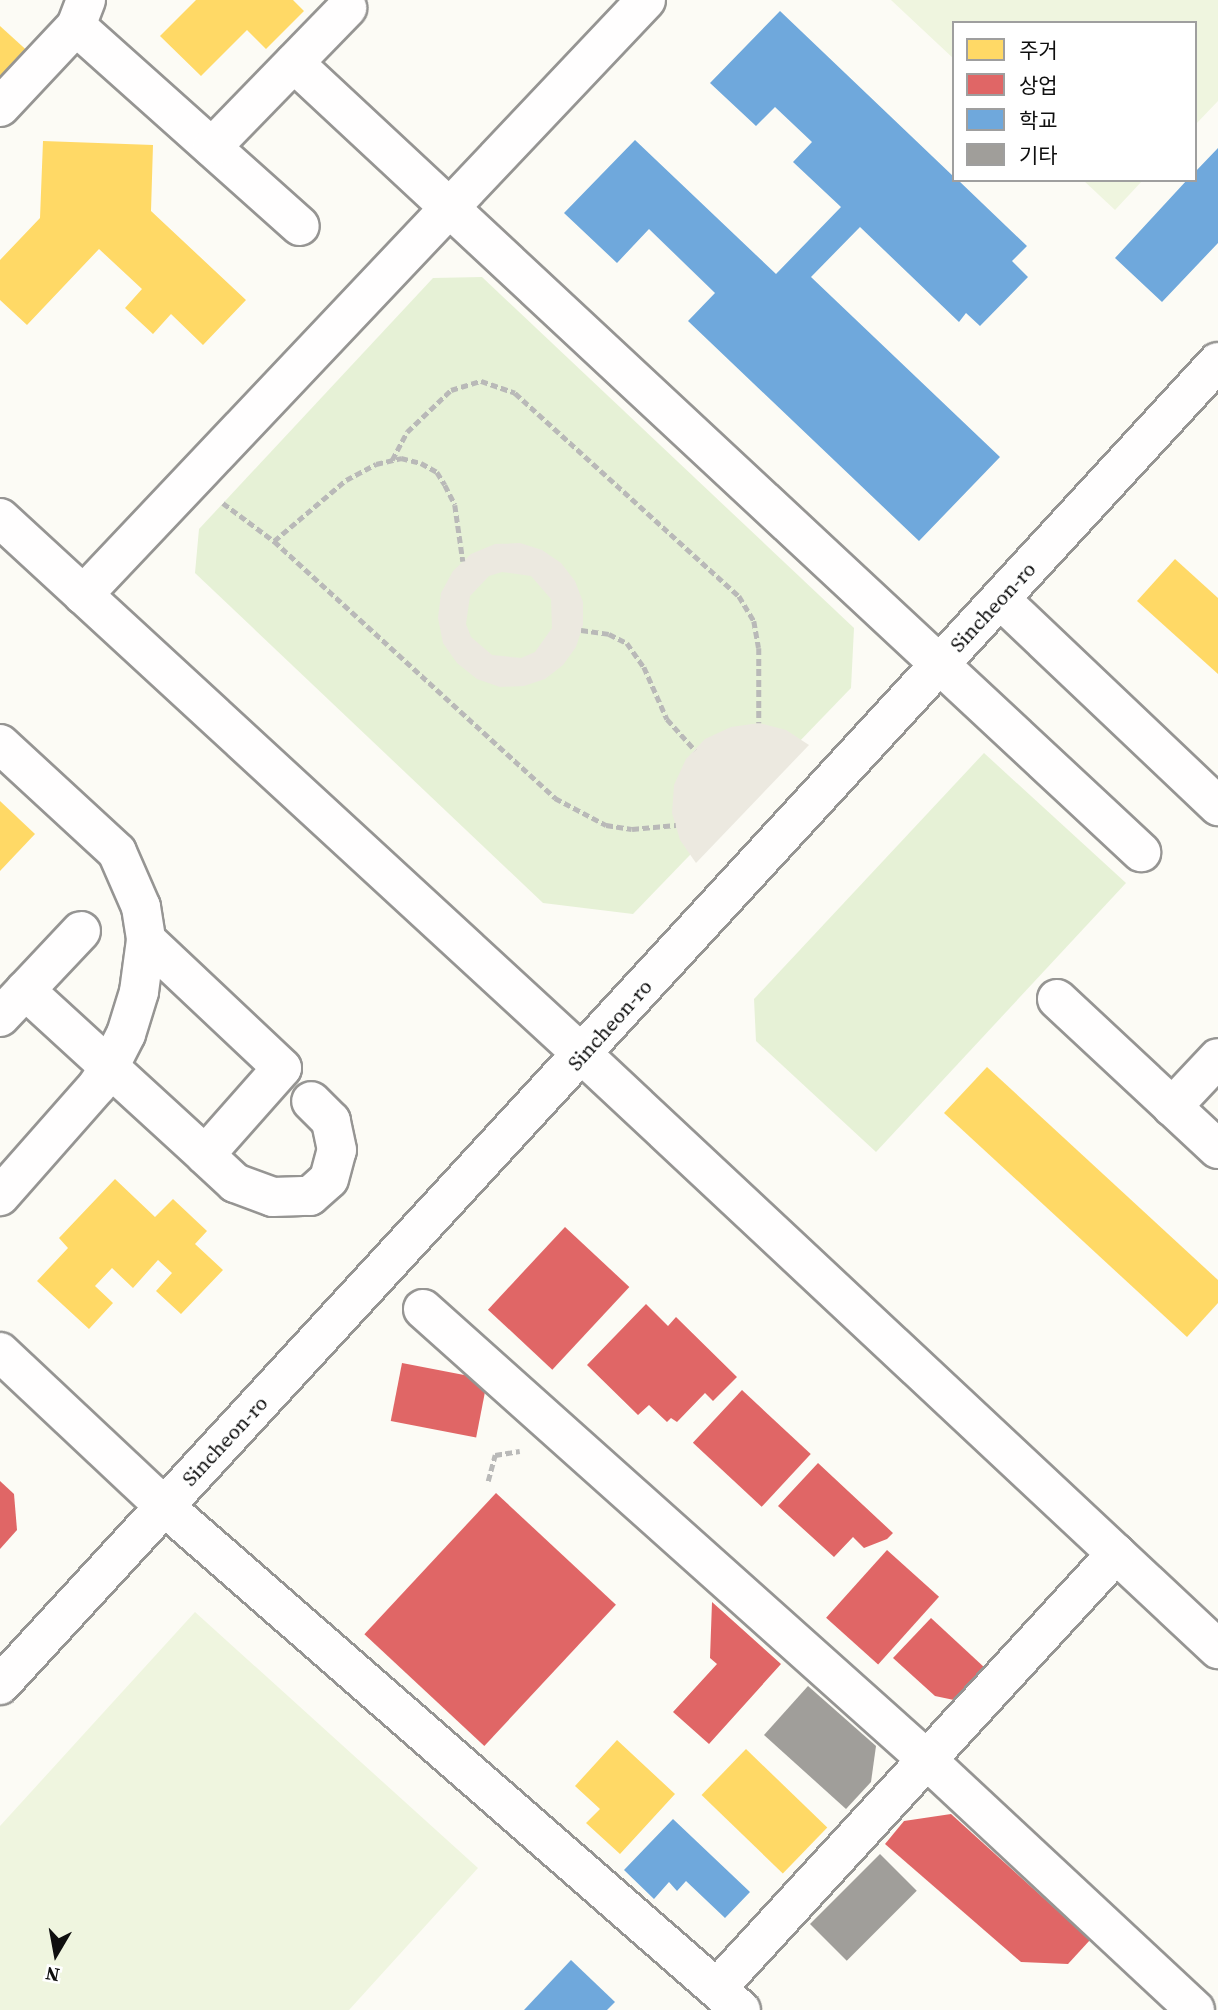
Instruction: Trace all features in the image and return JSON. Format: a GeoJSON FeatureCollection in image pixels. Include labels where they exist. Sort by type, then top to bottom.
{"type":"FeatureCollection","features":[{"type":"Feature","properties":{"kind":"street"},"geometry":{"type":"LineString","coordinates":[[83,595],[646,0]]}},
{"type":"Feature","properties":{"kind":"street"},"geometry":{"type":"LineString","coordinates":[[212,147],[347,8]]}},
{"type":"Feature","properties":{"kind":"street"},"geometry":{"type":"LineString","coordinates":[[0,107],[81,13],[212,147],[300,226]]}},
{"type":"Feature","properties":{"kind":"street"},"geometry":{"type":"LineString","coordinates":[[293,63],[1141,852]]}},
{"type":"Feature","properties":{"kind":"street","name":"Sincheon-ro"},"geometry":{"type":"LineString","coordinates":[[0,1685],[583,1055],[1218,362]]}},
{"type":"Feature","properties":{"kind":"street"},"geometry":{"type":"LineString","coordinates":[[0,519],[583,1055],[1218,1649]]}},
{"type":"Feature","properties":{"kind":"street"},"geometry":{"type":"LineString","coordinates":[[1000,599],[1218,806]]}},
{"type":"Feature","properties":{"kind":"street"},"geometry":{"type":"LineString","coordinates":[[0,744],[117,852],[141,907],[146,940],[139,992],[125,1034],[109,1067],[97,1086],[0,1196]]}},
{"type":"Feature","properties":{"kind":"street"},"geometry":{"type":"LineString","coordinates":[[80,931],[12,1004],[109,1067],[235,1183],[273,1198],[310,1196],[329,1179],[337,1150],[331,1121],[311,1101]]}},
{"type":"Feature","properties":{"kind":"street"},"geometry":{"type":"LineString","coordinates":[[146,940],[282,1068],[205,1155]]}},
{"type":"Feature","properties":{"kind":"street"},"geometry":{"type":"LineString","coordinates":[[1057,999],[1218,1149]]}},
{"type":"Feature","properties":{"kind":"street"},"geometry":{"type":"LineString","coordinates":[[1172,1107],[1218,1058]]}},
{"type":"Feature","properties":{"kind":"street"},"geometry":{"type":"LineString","coordinates":[[423,1310],[925,1758],[1195,2010]]}},
{"type":"Feature","properties":{"kind":"street"},"geometry":{"type":"LineString","coordinates":[[0,1352],[164,1506],[729,1999],[925,1758],[1116,1554]]}},
{"type":"Feature","properties":{"kind":"path"},"geometry":{"type":"LineString","coordinates":[[392,460],[407,432],[451,390],[481,381],[515,393],[738,596],[754,621],[759,648],[758,723]]}},
{"type":"Feature","properties":{"kind":"path"},"geometry":{"type":"LineString","coordinates":[[274,541],[346,480],[376,464],[392,460],[421,463],[437,472],[455,505],[463,561]]}},
{"type":"Feature","properties":{"kind":"path"},"geometry":{"type":"LineString","coordinates":[[219,499],[274,541],[555,798],[606,825],[632,829],[676,825]]}},
{"type":"Feature","properties":{"kind":"path"},"geometry":{"type":"LineString","coordinates":[[581,631],[609,634],[627,643],[644,667],[667,719],[695,750]]}},
{"type":"Feature","properties":{"kind":"green space"},"geometry":{"type":"Polygon","coordinates":[[[891,0],[1218,0],[1218,101],[1197,123],[1197,21],[952,21],[952,57],[891,0]]]}},
{"type":"Feature","properties":{"kind":"green space"},"geometry":{"type":"Polygon","coordinates":[[[1085,182],[1141,182],[1115,210],[1085,182]]]}},
{"type":"Feature","properties":{"kind":"green space"},"geometry":{"type":"Polygon","coordinates":[[[482,277],[854,628],[851,688],[633,914],[543,903],[195,573],[199,529],[433,278],[482,277]]]}},
{"type":"Feature","properties":{"kind":"green space"},"geometry":{"type":"Polygon","coordinates":[[[984,753],[1126,883],[876,1152],[756,1041],[754,999],[984,753]]]}},
{"type":"Feature","properties":{"kind":"green space"},"geometry":{"type":"Polygon","coordinates":[[[195,1612],[478,1868],[349,2010],[0,2010],[0,1826],[195,1612]]]}},
{"type":"Feature","properties":{"kind":"shaded area"},"geometry":{"type":"Polygon","coordinates":[[[520,543],[542,550],[561,563],[575,581],[583,602],[583,625],[576,647],[563,665],[545,679],[524,686],[500,687],[477,679],[457,663],[443,643],[438,618],[441,593],[453,571],[471,554],[495,544],[520,543]],[[502,572],[489,576],[470,596],[466,624],[471,637],[492,655],[521,658],[535,652],[552,628],[551,599],[531,576],[502,572]]]}},
{"type":"Feature","properties":{"kind":"shaded area"},"geometry":{"type":"Polygon","coordinates":[[[759,723],[786,730],[809,745],[696,863],[680,840],[672,813],[674,785],[686,759],[705,739],[731,727],[759,723]]]}},
{"type":"Feature","properties":{"kind":"building: 주거"},"geometry":{"type":"Polygon","coordinates":[[[196,0],[293,0],[304,11],[266,49],[247,30],[201,76],[160,36],[196,0]]]}},
{"type":"Feature","properties":{"kind":"building: 주거"},"geometry":{"type":"Polygon","coordinates":[[[0,26],[33,56],[0,92],[0,26]]]}},
{"type":"Feature","properties":{"kind":"building: 주거"},"geometry":{"type":"Polygon","coordinates":[[[43,141],[153,145],[151,211],[246,300],[203,345],[171,314],[153,334],[125,308],[142,289],[99,249],[27,325],[0,300],[0,260],[40,218],[43,141]]]}},
{"type":"Feature","properties":{"kind":"building: 주거"},"geometry":{"type":"Polygon","coordinates":[[[1175,559],[1218,598],[1218,674],[1137,601],[1175,559]]]}},
{"type":"Feature","properties":{"kind":"building: 주거"},"geometry":{"type":"Polygon","coordinates":[[[0,801],[35,834],[0,871],[0,801]]]}},
{"type":"Feature","properties":{"kind":"building: 주거"},"geometry":{"type":"Polygon","coordinates":[[[987,1067],[1218,1280],[1218,1303],[1187,1337],[944,1113],[987,1067]]]}},
{"type":"Feature","properties":{"kind":"building: 주거"},"geometry":{"type":"Polygon","coordinates":[[[115,1179],[155,1217],[173,1199],[207,1231],[195,1244],[223,1270],[181,1314],[156,1291],[172,1273],[158,1260],[133,1288],[112,1268],[95,1286],[113,1303],[89,1329],[37,1281],[68,1248],[59,1238],[115,1179]]]}},
{"type":"Feature","properties":{"kind":"building: 주거"},"geometry":{"type":"Polygon","coordinates":[[[617,1740],[675,1794],[620,1854],[586,1823],[600,1809],[575,1786],[617,1740]]]}},
{"type":"Feature","properties":{"kind":"building: 주거"},"geometry":{"type":"Polygon","coordinates":[[[746,1749],[827,1827],[783,1874],[702,1795],[746,1749]]]}},
{"type":"Feature","properties":{"kind":"building: 상업"},"geometry":{"type":"Polygon","coordinates":[[[565,1227],[629,1287],[552,1370],[488,1310],[565,1227]]]}},
{"type":"Feature","properties":{"kind":"building: 상업"},"geometry":{"type":"Polygon","coordinates":[[[646,1304],[668,1326],[676,1317],[737,1377],[713,1401],[705,1393],[677,1422],[671,1418],[667,1422],[649,1405],[638,1415],[587,1365],[646,1304]]]}},
{"type":"Feature","properties":{"kind":"building: 상업"},"geometry":{"type":"Polygon","coordinates":[[[402,1363],[487,1380],[476,1438],[391,1421],[402,1363]]]}},
{"type":"Feature","properties":{"kind":"building: 상업"},"geometry":{"type":"Polygon","coordinates":[[[742,1390],[811,1454],[762,1507],[693,1443],[742,1390]]]}},
{"type":"Feature","properties":{"kind":"building: 상업"},"geometry":{"type":"Polygon","coordinates":[[[818,1463],[893,1533],[887,1539],[864,1548],[853,1537],[834,1557],[778,1506],[818,1463]]]}},
{"type":"Feature","properties":{"kind":"building: 상업"},"geometry":{"type":"Polygon","coordinates":[[[0,1481],[14,1494],[17,1530],[0,1549],[0,1481]]]}},
{"type":"Feature","properties":{"kind":"building: 상업"},"geometry":{"type":"Polygon","coordinates":[[[496,1493],[616,1605],[484,1746],[364,1634],[496,1493]]]}},
{"type":"Feature","properties":{"kind":"building: 상업"},"geometry":{"type":"Polygon","coordinates":[[[887,1550],[939,1597],[878,1664],[826,1618],[887,1550]]]}},
{"type":"Feature","properties":{"kind":"building: 상업"},"geometry":{"type":"Polygon","coordinates":[[[712,1602],[781,1664],[709,1744],[673,1712],[717,1664],[710,1658],[712,1602]]]}},
{"type":"Feature","properties":{"kind":"building: 상업"},"geometry":{"type":"Polygon","coordinates":[[[931,1618],[985,1668],[954,1700],[935,1696],[893,1658],[931,1618]]]}},
{"type":"Feature","properties":{"kind":"building: 상업"},"geometry":{"type":"Polygon","coordinates":[[[951,1814],[1090,1940],[1068,1964],[1021,1962],[885,1844],[904,1821],[951,1814]]]}},
{"type":"Feature","properties":{"kind":"building: 학교"},"geometry":{"type":"Polygon","coordinates":[[[780,11],[952,175],[952,182],[960,182],[1027,246],[1012,261],[1028,277],[980,326],[966,313],[959,322],[860,227],[811,277],[1000,457],[919,541],[688,321],[715,293],[649,229],[617,263],[564,213],[635,140],[776,274],[841,207],[793,162],[812,142],[775,107],[756,126],[710,83],[780,11]]]}},
{"type":"Feature","properties":{"kind":"building: 학교"},"geometry":{"type":"Polygon","coordinates":[[[1218,148],[1218,243],[1162,302],[1115,258],[1185,182],[1197,182],[1197,170],[1218,148]]]}},
{"type":"Feature","properties":{"kind":"building: 학교"},"geometry":{"type":"Polygon","coordinates":[[[673,1819],[750,1892],[725,1918],[686,1881],[677,1891],[669,1882],[654,1899],[624,1870],[673,1819]]]}},
{"type":"Feature","properties":{"kind":"building: 학교"},"geometry":{"type":"Polygon","coordinates":[[[571,1960],[615,2002],[607,2010],[524,2010],[571,1960]]]}},
{"type":"Feature","properties":{"kind":"building: 기타"},"geometry":{"type":"Polygon","coordinates":[[[808,1686],[876,1746],[871,1782],[846,1809],[764,1735],[808,1686]]]}},
{"type":"Feature","properties":{"kind":"building: 기타"},"geometry":{"type":"Polygon","coordinates":[[[880,1854],[917,1891],[847,1961],[810,1924],[880,1854]]]}}]}
